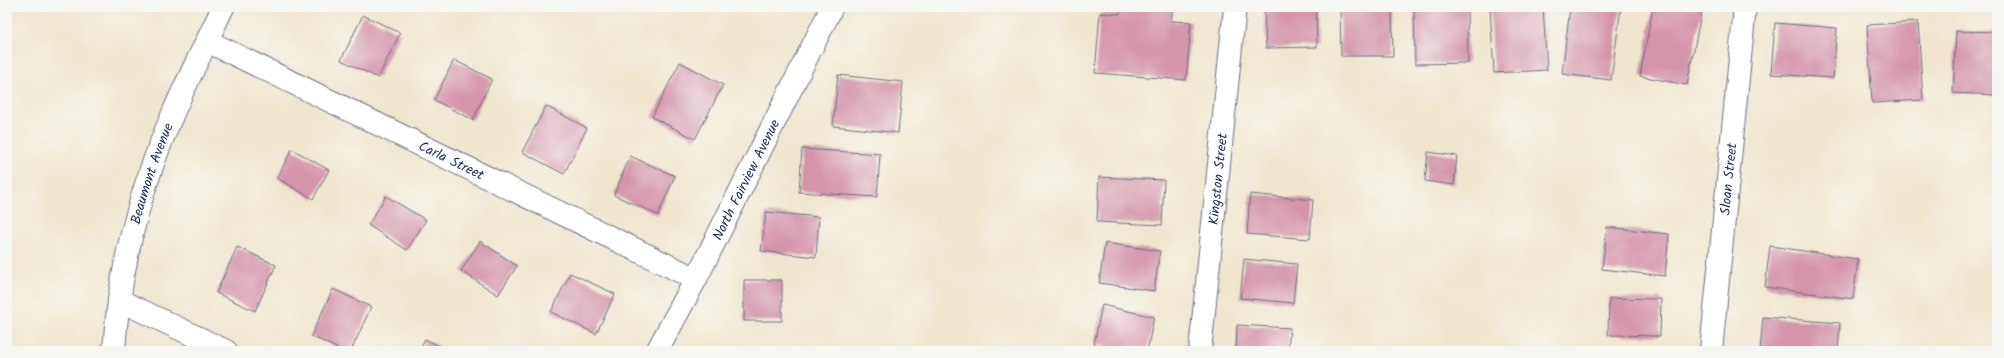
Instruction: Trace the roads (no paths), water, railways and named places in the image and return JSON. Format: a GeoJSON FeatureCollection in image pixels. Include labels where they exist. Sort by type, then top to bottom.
{"type":"FeatureCollection","features":[{"type":"Feature","properties":{"kind":"street","name":"Beaumont Avenue"},"geometry":{"type":"LineString","coordinates":[[114,351],[119,300],[128,252],[140,204],[156,157],[174,112],[223,7]]}},
{"type":"Feature","properties":{"kind":"street","name":"North Fairview Avenue"},"geometry":{"type":"LineString","coordinates":[[658,351],[696,279],[832,7]]}},
{"type":"Feature","properties":{"kind":"street","name":"Kingston Street"},"geometry":{"type":"LineString","coordinates":[[1200,351],[1235,7]]}},
{"type":"Feature","properties":{"kind":"street","name":"Sloan Street"},"geometry":{"type":"LineString","coordinates":[[1711,351],[1745,7]]}},
{"type":"Feature","properties":{"kind":"street","name":"Carla Street"},"geometry":{"type":"LineString","coordinates":[[207,41],[696,279]]}},
{"type":"Feature","properties":{"kind":"street"},"geometry":{"type":"LineString","coordinates":[[119,300],[226,351]]}}]}
